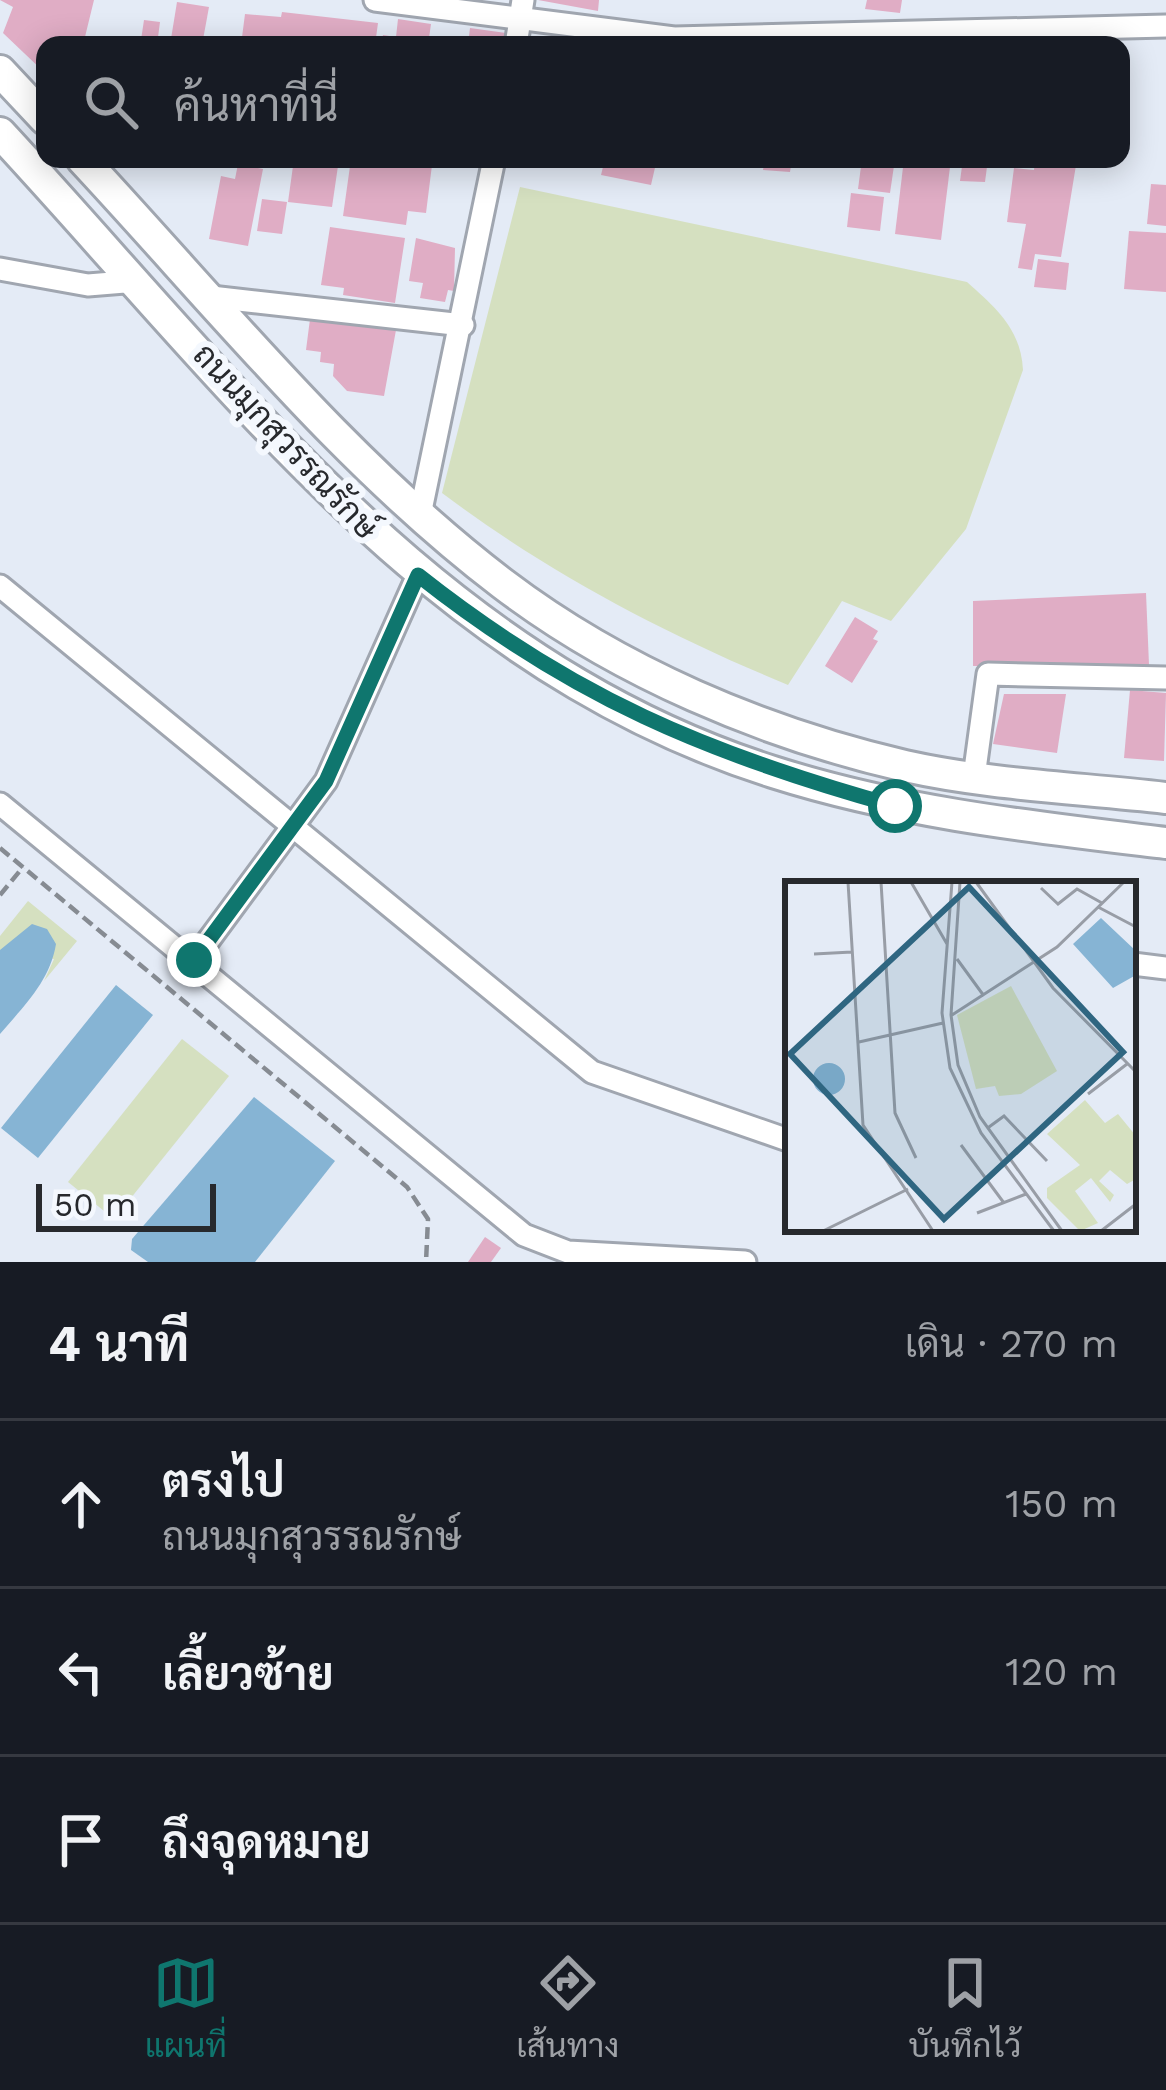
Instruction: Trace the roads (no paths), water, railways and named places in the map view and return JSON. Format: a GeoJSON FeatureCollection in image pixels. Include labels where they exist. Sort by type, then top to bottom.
{"type":"FeatureCollection","features":[{"type":"Feature","properties":{"kind":"main road"},"geometry":{"type":"LineString","coordinates":[[0,71],[36,110]]}},
{"type":"Feature","properties":{"kind":"main road"},"geometry":{"type":"LineString","coordinates":[[3,136],[36,118]]}},
{"type":"Feature","properties":{"kind":"main road","name":"ถนนมุกสุวรรณรักษ์"},"geometry":{"type":"LineString","coordinates":[[3,136],[290,449],[418,575],[535,661],[617,707],[772,772],[970,820],[1166,842]]}},
{"type":"Feature","properties":{"kind":"main road","name":"ถนนมุกสุวรรณรักษ์"},"geometry":{"type":"LineString","coordinates":[[90,168],[420,515],[559,623],[710,702],[789,733],[906,766],[1166,798]]}},
{"type":"Feature","properties":{"kind":"street"},"geometry":{"type":"LineString","coordinates":[[375,0],[522,9],[664,36]]}},
{"type":"Feature","properties":{"kind":"street"},"geometry":{"type":"LineString","coordinates":[[756,36],[1166,26]]}},
{"type":"Feature","properties":{"kind":"street"},"geometry":{"type":"LineString","coordinates":[[420,515],[492,168]]}},
{"type":"Feature","properties":{"kind":"street"},"geometry":{"type":"LineString","coordinates":[[0,269],[88,285],[137,281]]}},
{"type":"Feature","properties":{"kind":"street"},"geometry":{"type":"LineString","coordinates":[[211,297],[463,325]]}},
{"type":"Feature","properties":{"kind":"street"},"geometry":{"type":"LineString","coordinates":[[194,960],[296,829],[349,739],[418,575]]}},
{"type":"Feature","properties":{"kind":"street"},"geometry":{"type":"LineString","coordinates":[[0,586],[592,1072],[785,1140]]}},
{"type":"Feature","properties":{"kind":"street"},"geometry":{"type":"LineString","coordinates":[[974,776],[988,674],[1166,678]]}},
{"type":"Feature","properties":{"kind":"street"},"geometry":{"type":"LineString","coordinates":[[0,804],[524,1235],[568,1252],[745,1262]]}},
{"type":"Feature","properties":{"kind":"street"},"geometry":{"type":"LineString","coordinates":[[1136,964],[1166,968]]}},
{"type":"Feature","properties":{"kind":"water"},"geometry":{"type":"Polygon","coordinates":[[[32,924],[47,929],[56,944],[53,957],[35,992],[0,1034],[0,950],[32,924]]]}},
{"type":"Feature","properties":{"kind":"water"},"geometry":{"type":"Polygon","coordinates":[[[116,985],[153,1015],[38,1158],[1,1128],[116,985]]]}},
{"type":"Feature","properties":{"kind":"water"},"geometry":{"type":"Polygon","coordinates":[[[254,1097],[335,1161],[255,1262],[148,1262],[131,1250],[132,1239],[254,1097]]]}}]}
